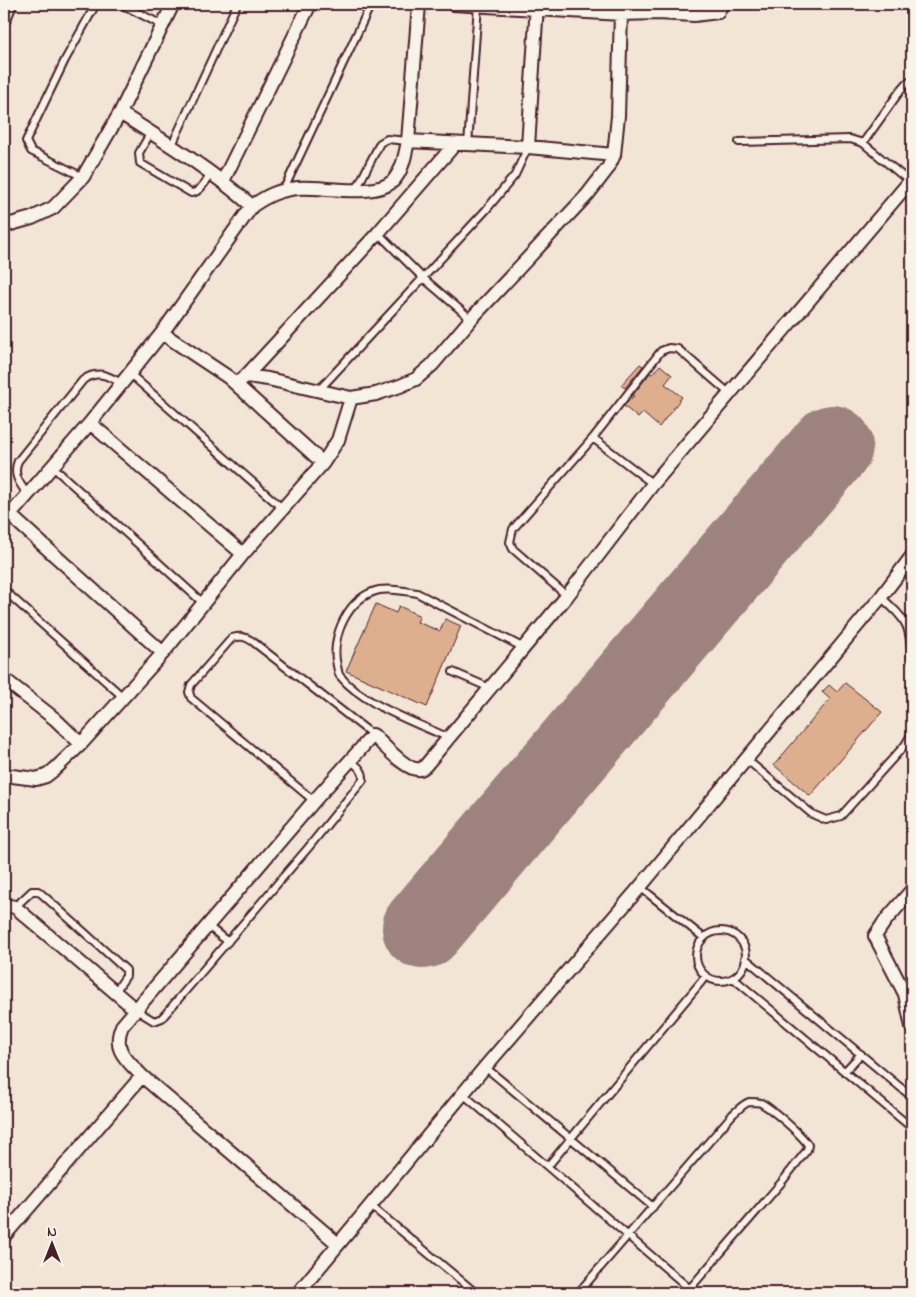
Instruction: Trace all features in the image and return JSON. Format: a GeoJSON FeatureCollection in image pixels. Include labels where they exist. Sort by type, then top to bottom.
{"type":"FeatureCollection","features":[{"type":"Feature","properties":{"kind":"street"},"geometry":{"type":"LineString","coordinates":[[4,19],[10,4]]}},
{"type":"Feature","properties":{"kind":"street"},"geometry":{"type":"LineString","coordinates":[[4,226],[32,218],[54,208],[83,177],[120,113],[173,4]]}},
{"type":"Feature","properties":{"kind":"street"},"geometry":{"type":"LineString","coordinates":[[217,177],[310,4]]}},
{"type":"Feature","properties":{"kind":"street"},"geometry":{"type":"LineString","coordinates":[[163,653],[7,519],[90,423],[162,333],[252,206],[273,193],[284,190],[300,188],[374,189],[392,182],[401,169],[408,141],[419,4]]}},
{"type":"Feature","properties":{"kind":"street"},"geometry":{"type":"LineString","coordinates":[[453,4],[596,8],[621,14],[658,8],[694,15],[714,14],[718,12],[722,4]]}},
{"type":"Feature","properties":{"kind":"street"},"geometry":{"type":"LineString","coordinates":[[528,147],[537,7]]}},
{"type":"Feature","properties":{"kind":"street"},"geometry":{"type":"LineString","coordinates":[[241,380],[319,390],[351,398],[376,394],[400,386],[416,378],[432,365],[471,319],[588,194],[608,168],[614,155],[618,116],[621,14]]}},
{"type":"Feature","properties":{"kind":"street"},"geometry":{"type":"LineString","coordinates":[[120,113],[172,145],[217,177],[252,206]]}},
{"type":"Feature","properties":{"kind":"street"},"geometry":{"type":"LineString","coordinates":[[408,141],[528,147],[614,155]]}},
{"type":"Feature","properties":{"kind":"street"},"geometry":{"type":"LineString","coordinates":[[241,380],[378,233],[455,144]]}},
{"type":"Feature","properties":{"kind":"street"},"geometry":{"type":"LineString","coordinates":[[338,1244],[142,1076],[124,1057],[119,1048],[118,1037],[122,1026],[314,800],[373,734],[412,769],[419,769],[426,765],[567,596],[653,484],[911,180]]}},
{"type":"Feature","properties":{"kind":"street"},"geometry":{"type":"LineString","coordinates":[[162,333],[241,380],[323,463]]}},
{"type":"Feature","properties":{"kind":"street"},"geometry":{"type":"LineString","coordinates":[[4,775],[36,779],[46,776],[56,769],[81,744],[163,653],[243,554],[323,463],[338,440],[351,398]]}},
{"type":"Feature","properties":{"kind":"street"},"geometry":{"type":"LineString","coordinates":[[90,423],[243,554]]}},
{"type":"Feature","properties":{"kind":"street"},"geometry":{"type":"LineString","coordinates":[[298,1293],[463,1094],[640,886],[912,558]]}},
{"type":"Feature","properties":{"kind":"street"},"geometry":{"type":"LineString","coordinates":[[4,679],[55,719],[81,744]]}},
{"type":"Feature","properties":{"kind":"street"},"geometry":{"type":"LineString","coordinates":[[912,890],[875,936],[904,994],[912,1021]]}},
{"type":"Feature","properties":{"kind":"street"},"geometry":{"type":"LineString","coordinates":[[10,906],[136,1010]]}},
{"type":"Feature","properties":{"kind":"street"},"geometry":{"type":"LineString","coordinates":[[4,1236],[142,1076]]}},
{"type":"Feature","properties":{"kind":"lane"},"geometry":{"type":"LineString","coordinates":[[83,177],[31,151],[26,141],[64,60],[96,4]]}},
{"type":"Feature","properties":{"kind":"lane"},"geometry":{"type":"LineString","coordinates":[[121,4],[162,25]]}},
{"type":"Feature","properties":{"kind":"lane"},"geometry":{"type":"LineString","coordinates":[[172,145],[237,4]]}},
{"type":"Feature","properties":{"kind":"lane"},"geometry":{"type":"LineString","coordinates":[[284,190],[370,4]]}},
{"type":"Feature","properties":{"kind":"lane"},"geometry":{"type":"LineString","coordinates":[[468,145],[478,5]]}},
{"type":"Feature","properties":{"kind":"lane"},"geometry":{"type":"LineString","coordinates":[[863,143],[900,91],[907,83],[912,81]]}},
{"type":"Feature","properties":{"kind":"lane"},"geometry":{"type":"LineString","coordinates":[[151,132],[138,153],[140,163],[191,193],[199,190],[217,177]]}},
{"type":"Feature","properties":{"kind":"lane"},"geometry":{"type":"LineString","coordinates":[[356,190],[380,143],[388,139],[408,141]]}},
{"type":"Feature","properties":{"kind":"lane"},"geometry":{"type":"LineString","coordinates":[[739,142],[850,139],[863,143],[911,180]]}},
{"type":"Feature","properties":{"kind":"lane"},"geometry":{"type":"LineString","coordinates":[[319,390],[486,210],[520,166],[528,147]]}},
{"type":"Feature","properties":{"kind":"lane"},"geometry":{"type":"LineString","coordinates":[[378,233],[422,277],[471,319]]}},
{"type":"Feature","properties":{"kind":"lane"},"geometry":{"type":"LineString","coordinates":[[567,596],[513,549],[510,542],[513,529],[593,438],[661,351],[669,348],[678,349],[730,394]]}},
{"type":"Feature","properties":{"kind":"lane"},"geometry":{"type":"LineString","coordinates":[[28,495],[17,480],[16,467],[18,461],[82,380],[88,376],[105,374],[125,378],[282,508]]}},
{"type":"Feature","properties":{"kind":"lane"},"geometry":{"type":"LineString","coordinates":[[593,438],[653,484]]}},
{"type":"Feature","properties":{"kind":"lane"},"geometry":{"type":"LineString","coordinates":[[53,467],[202,604]]}},
{"type":"Feature","properties":{"kind":"lane"},"geometry":{"type":"LineString","coordinates":[[4,590],[122,697]]}},
{"type":"Feature","properties":{"kind":"lane"},"geometry":{"type":"LineString","coordinates":[[449,738],[360,694],[339,675],[334,651],[336,639],[340,626],[354,606],[364,597],[379,590],[399,590],[417,593],[524,648]]}},
{"type":"Feature","properties":{"kind":"lane"},"geometry":{"type":"LineString","coordinates":[[881,597],[903,618],[910,634],[912,660]]}},
{"type":"Feature","properties":{"kind":"lane"},"geometry":{"type":"LineString","coordinates":[[314,800],[191,698],[189,692],[191,685],[232,638],[239,636],[252,641],[373,734]]}},
{"type":"Feature","properties":{"kind":"lane"},"geometry":{"type":"LineString","coordinates":[[453,672],[490,688]]}},
{"type":"Feature","properties":{"kind":"lane"},"geometry":{"type":"LineString","coordinates":[[746,759],[812,814],[826,820],[840,816],[905,745],[912,734]]}},
{"type":"Feature","properties":{"kind":"lane"},"geometry":{"type":"LineString","coordinates":[[136,1010],[154,1021],[162,1018],[228,942],[363,780],[364,775],[361,769],[350,760]]}},
{"type":"Feature","properties":{"kind":"lane"},"geometry":{"type":"LineString","coordinates":[[640,886],[704,938]]}},
{"type":"Feature","properties":{"kind":"lane"},"geometry":{"type":"LineString","coordinates":[[10,906],[32,891],[44,896],[126,970],[126,976],[115,992]]}},
{"type":"Feature","properties":{"kind":"lane"},"geometry":{"type":"LineString","coordinates":[[208,926],[228,942]]}},
{"type":"Feature","properties":{"kind":"lane"},"geometry":{"type":"LineString","coordinates":[[714,932],[726,932],[737,937],[744,947],[745,958],[739,973],[733,978],[724,980],[714,980],[706,976],[700,970],[696,957],[696,950],[704,938],[714,932]]}},
{"type":"Feature","properties":{"kind":"lane"},"geometry":{"type":"LineString","coordinates":[[745,958],[912,1097]]}},
{"type":"Feature","properties":{"kind":"lane"},"geometry":{"type":"LineString","coordinates":[[548,1166],[706,976]]}},
{"type":"Feature","properties":{"kind":"lane"},"geometry":{"type":"LineString","coordinates":[[733,978],[912,1128]]}},
{"type":"Feature","properties":{"kind":"lane"},"geometry":{"type":"LineString","coordinates":[[846,1071],[861,1054]]}},
{"type":"Feature","properties":{"kind":"lane"},"geometry":{"type":"LineString","coordinates":[[486,1067],[653,1206]]}},
{"type":"Feature","properties":{"kind":"lane"},"geometry":{"type":"LineString","coordinates":[[463,1094],[628,1236],[688,1291],[781,1183],[808,1145],[786,1123],[760,1103],[750,1102],[744,1104],[733,1114],[628,1236],[578,1293]]}},
{"type":"Feature","properties":{"kind":"lane"},"geometry":{"type":"LineString","coordinates":[[371,1206],[476,1293]]}},
{"type":"Feature","properties":{"kind":"building"},"geometry":{"type":"Polygon","coordinates":[[[640,364],[643,366],[625,388],[621,385],[640,364]]]}},
{"type":"Feature","properties":{"kind":"building"},"geometry":{"type":"Polygon","coordinates":[[[660,365],[672,375],[665,384],[682,397],[659,427],[643,413],[638,418],[624,406],[634,396],[650,373],[652,374],[660,365]]]}},
{"type":"Feature","properties":{"kind":"building"},"geometry":{"type":"Polygon","coordinates":[[[376,604],[396,613],[399,606],[420,616],[417,622],[440,631],[445,619],[461,626],[427,707],[346,671],[376,604]]]}},
{"type":"Feature","properties":{"kind":"building"},"geometry":{"type":"Polygon","coordinates":[[[845,683],[882,712],[810,796],[774,765],[830,699],[822,692],[829,685],[837,692],[845,683]]]}},
{"type":"Feature","properties":{"kind":"runway"},"geometry":{"type":"LineString","coordinates":[[423,928],[832,446]]}}]}
